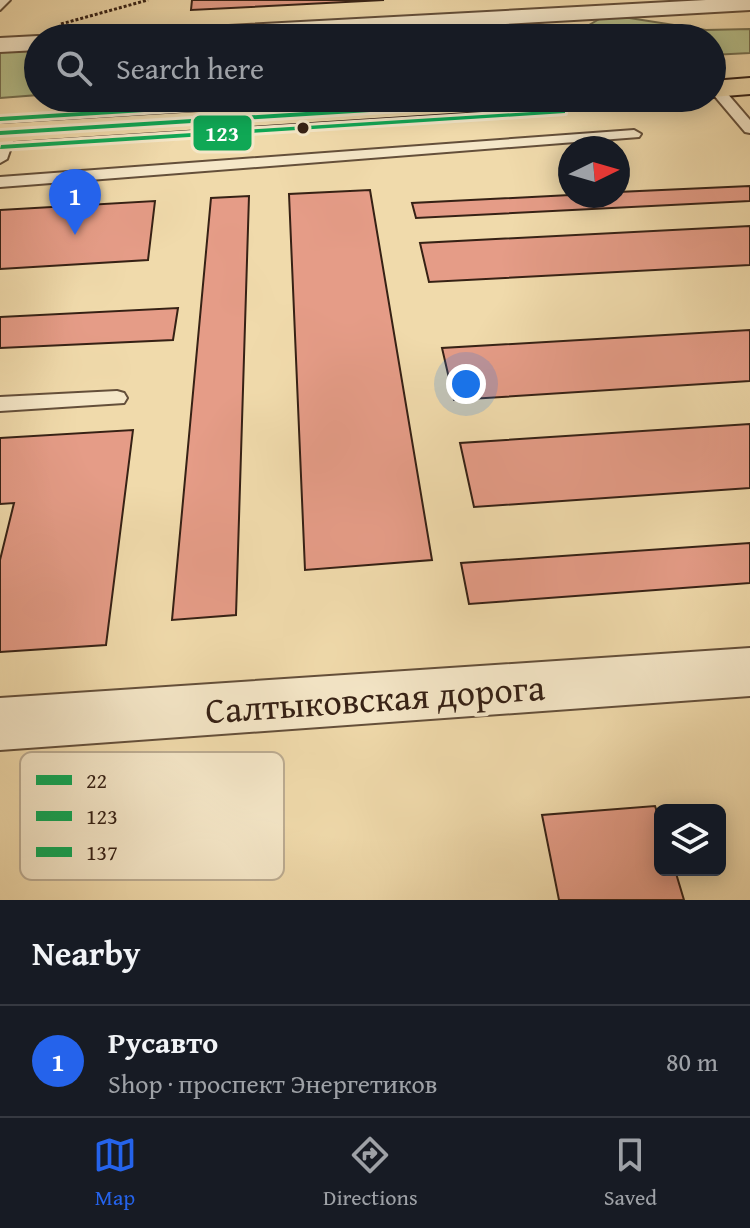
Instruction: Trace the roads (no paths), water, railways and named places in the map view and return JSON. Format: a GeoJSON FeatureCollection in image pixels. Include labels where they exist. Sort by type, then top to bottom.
{"type":"FeatureCollection","features":[{"type":"Feature","properties":{"kind":"main road"},"geometry":{"type":"LineString","coordinates":[[726,74],[750,62]]}},
{"type":"Feature","properties":{"kind":"main road"},"geometry":{"type":"LineString","coordinates":[[726,82],[750,86]]}},
{"type":"Feature","properties":{"kind":"main road"},"geometry":{"type":"LineString","coordinates":[[3,124],[72,112]]}},
{"type":"Feature","properties":{"kind":"main road"},"geometry":{"type":"LineString","coordinates":[[3,124],[261,112]]}},
{"type":"Feature","properties":{"kind":"street"},"geometry":{"type":"LineString","coordinates":[[390,24],[747,2]]}},
{"type":"Feature","properties":{"kind":"street"},"geometry":{"type":"LineString","coordinates":[[554,15],[559,24]]}},
{"type":"Feature","properties":{"kind":"street"},"geometry":{"type":"LineString","coordinates":[[0,45],[24,44]]}},
{"type":"Feature","properties":{"kind":"street","name":"Салтыковская дорога"},"geometry":{"type":"LineString","coordinates":[[0,724],[750,672]]}},
{"type":"Feature","properties":{"kind":"lane"},"geometry":{"type":"LineString","coordinates":[[0,7],[4,0]]}},
{"type":"Feature","properties":{"kind":"lane"},"geometry":{"type":"LineString","coordinates":[[726,94],[743,112],[750,129]]}},
{"type":"Feature","properties":{"kind":"lane"},"geometry":{"type":"LineString","coordinates":[[0,159],[3,124]]}},
{"type":"Feature","properties":{"kind":"lane"},"geometry":{"type":"LineString","coordinates":[[0,182],[634,134]]}},
{"type":"Feature","properties":{"kind":"lane"},"geometry":{"type":"LineString","coordinates":[[0,404],[117,398]]}},
{"type":"Feature","properties":{"kind":"place","name":"Русавто"},"geometry":{"type":"Point","coordinates":[75,235]}}]}
